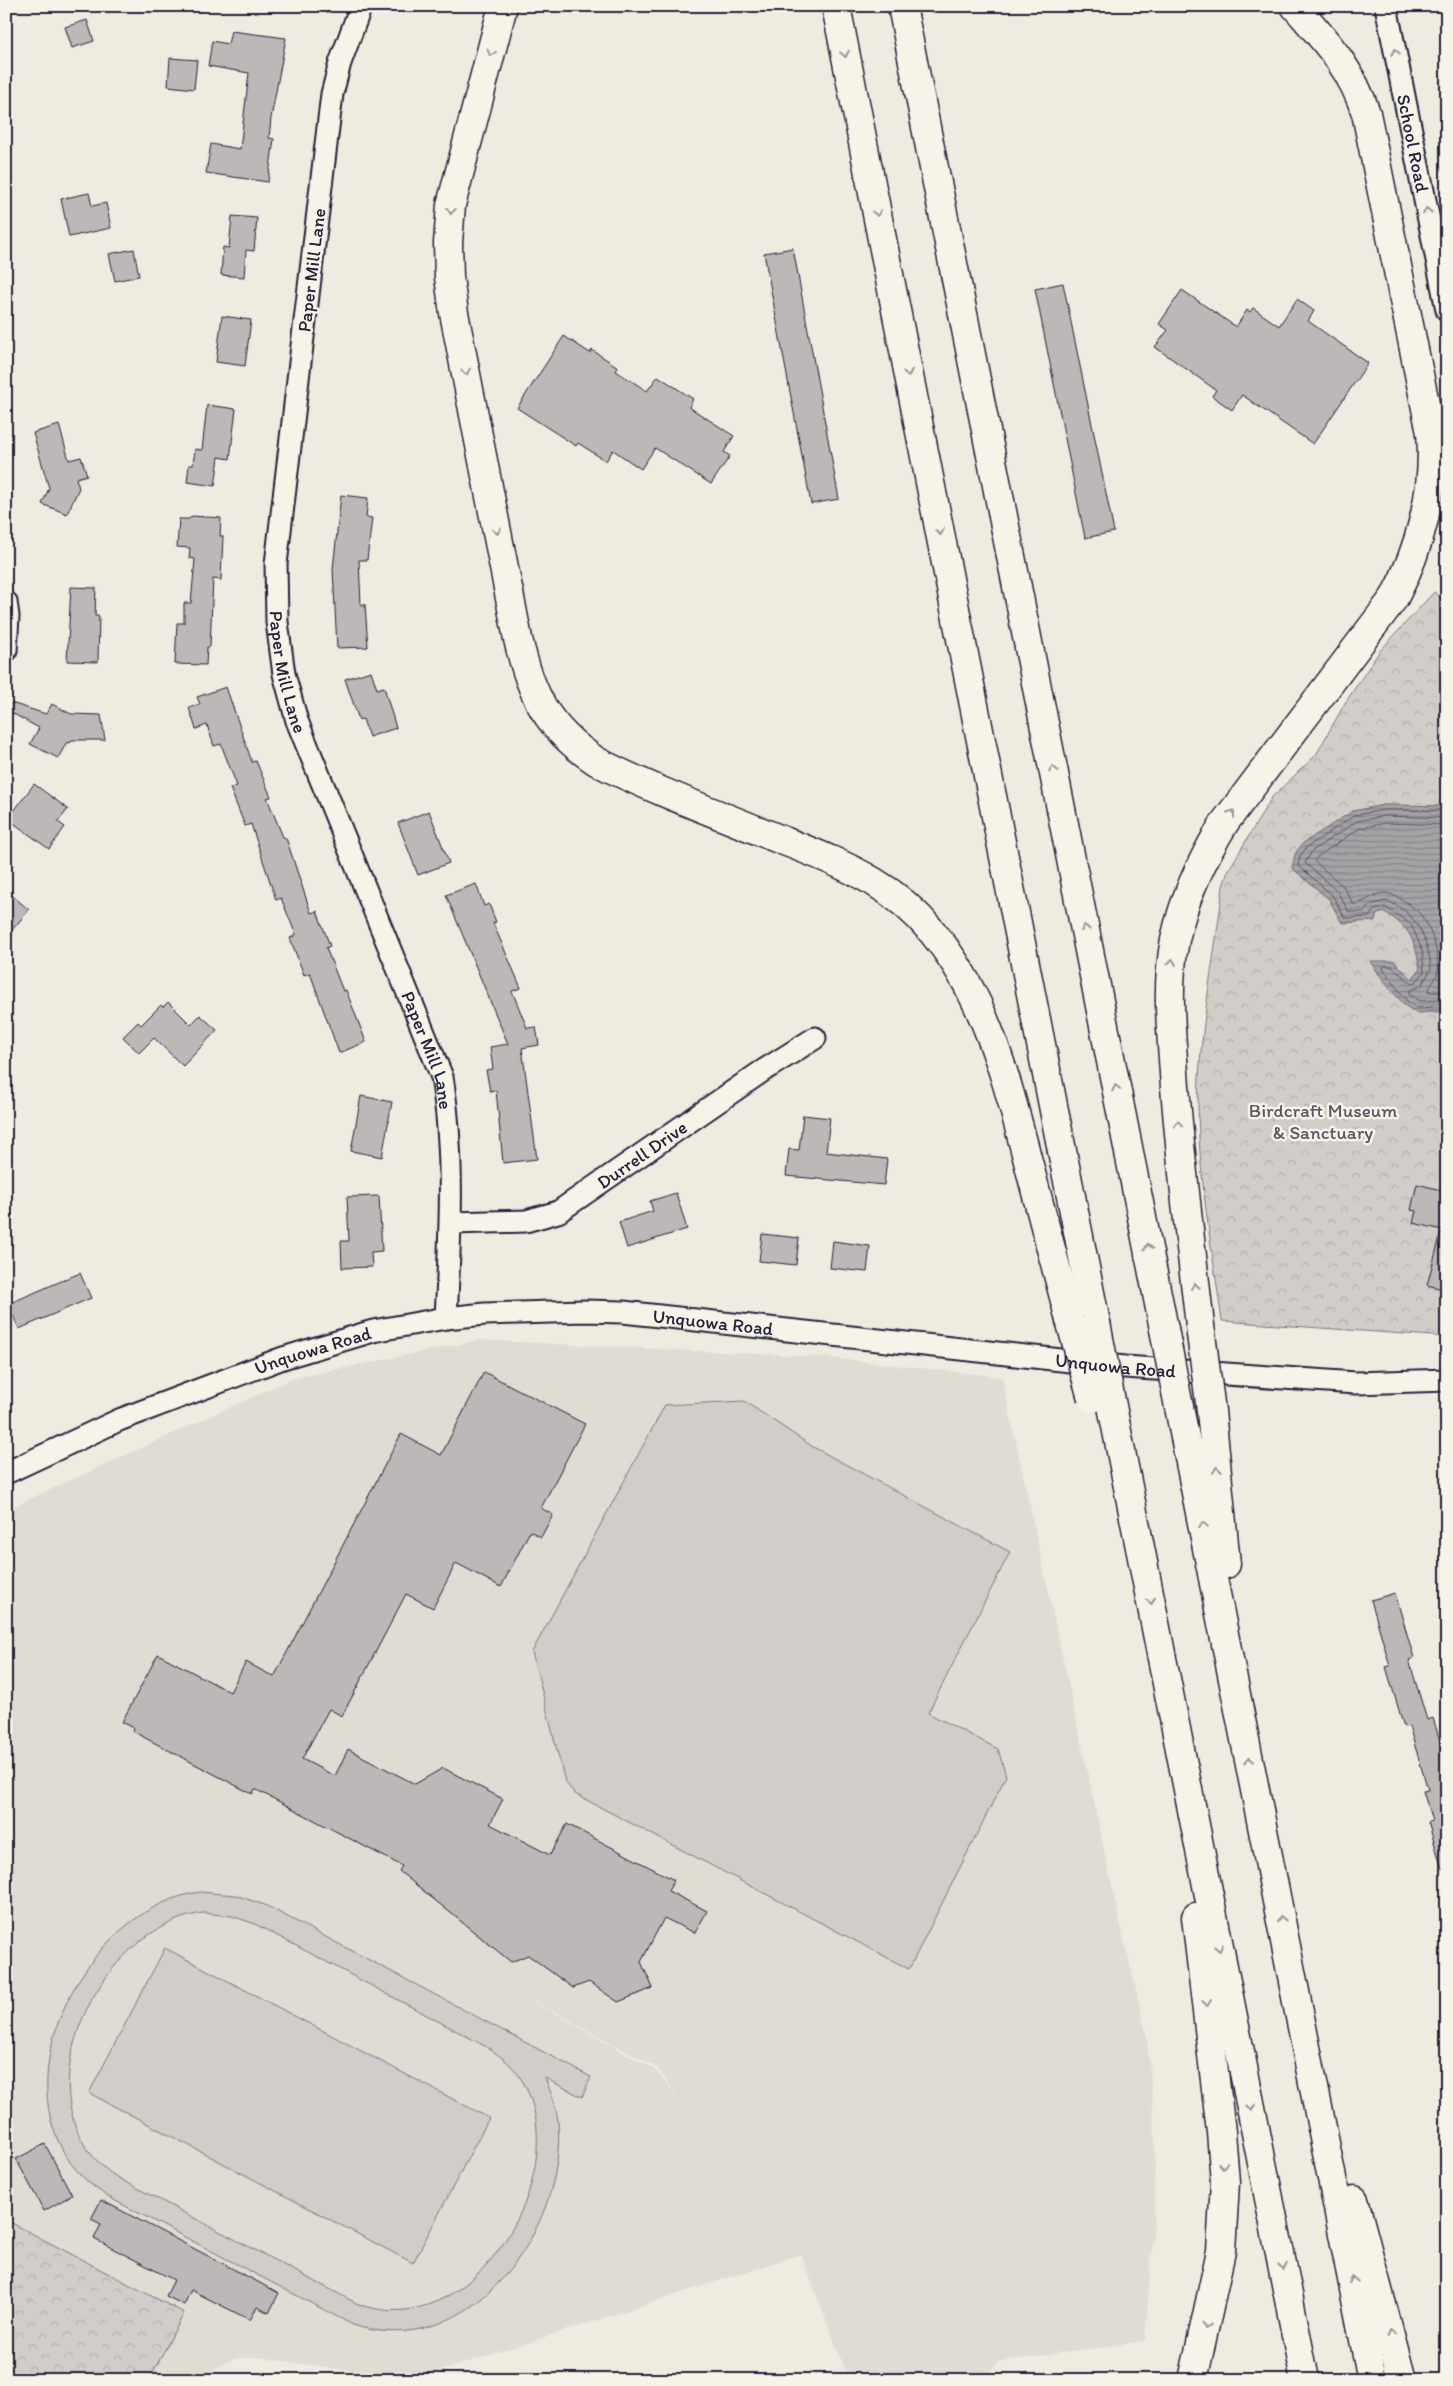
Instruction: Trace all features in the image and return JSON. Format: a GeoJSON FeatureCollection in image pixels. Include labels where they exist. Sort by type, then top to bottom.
{"type":"FeatureCollection","features":[{"type":"Feature","properties":{"kind":"highway"},"geometry":{"type":"LineString","coordinates":[[504,6],[451,205],[448,243],[449,277],[454,313],[518,639],[533,691],[545,714],[560,733],[596,760],[858,873],[908,907],[935,936],[957,966],[972,993],[993,1046],[1083,1322]]}},
{"type":"Feature","properties":{"kind":"highway"},"geometry":{"type":"LineString","coordinates":[[836,6],[1083,1322],[1141,1553],[1305,2380]]}},
{"type":"Feature","properties":{"kind":"highway"},"geometry":{"type":"LineString","coordinates":[[902,6],[1372,2380]]}},
{"type":"Feature","properties":{"kind":"highway"},"geometry":{"type":"LineString","coordinates":[[1239,1710],[1211,1411],[1181,1158],[1170,1000],[1175,941],[1193,880],[1207,851],[1225,822],[1394,598],[1405,578],[1420,532],[1431,479],[1433,456],[1429,423],[1366,113],[1359,92],[1341,59],[1294,6]]}},
{"type":"Feature","properties":{"kind":"highway"},"geometry":{"type":"LineString","coordinates":[[1172,1712],[1219,2114],[1224,2182],[1221,2251],[1193,2380]]}},
{"type":"Feature","properties":{"kind":"highway"},"geometry":{"type":"LineString","coordinates":[[1290,1967],[1402,2380]]}},
{"type":"Feature","properties":{"kind":"street","name":"Paper Mill Lane"},"geometry":{"type":"LineString","coordinates":[[362,6],[340,63],[332,94],[276,564],[277,622],[284,674],[297,721],[442,1077],[447,1103],[451,1223],[446,1318]]}},
{"type":"Feature","properties":{"kind":"street","name":"School Road"},"geometry":{"type":"LineString","coordinates":[[1386,6],[1447,310]]}},
{"type":"Feature","properties":{"kind":"street"},"geometry":{"type":"LineString","coordinates":[[6,602],[8,640],[6,651]]}},
{"type":"Feature","properties":{"kind":"street","name":"Durrell Drive"},"geometry":{"type":"LineString","coordinates":[[451,1223],[526,1221],[558,1212],[753,1077],[815,1038]]}},
{"type":"Feature","properties":{"kind":"street","name":"Unquowa Road"},"geometry":{"type":"LineString","coordinates":[[6,1473],[118,1420],[283,1358],[373,1332],[446,1318],[541,1312],[623,1312],[1125,1366],[1356,1383],[1447,1380]]}},
{"type":"Feature","properties":{"kind":"shaded area"},"geometry":{"type":"Polygon","coordinates":[[[479,1340],[822,1357],[1002,1377],[1119,1918],[1147,2037],[1155,2133],[1154,2221],[1145,2341],[998,2362],[982,2380],[849,2380],[801,2254],[413,2380],[255,2357],[234,2359],[216,2368],[203,2380],[6,2380],[6,1510],[294,1378],[479,1340]],[[490,1977],[654,2069],[681,2100],[657,2068],[490,1977]]]}},
{"type":"Feature","properties":{"kind":"green space","name":"Birdcraft Museum & Sanctuary"},"geometry":{"type":"Polygon","coordinates":[[[1434,592],[1447,602],[1447,806],[1384,805],[1353,811],[1304,843],[1292,868],[1329,899],[1342,923],[1385,912],[1407,927],[1417,951],[1420,969],[1412,979],[1394,961],[1370,962],[1392,992],[1416,1013],[1447,1011],[1447,1337],[1222,1321],[1200,1157],[1198,1102],[1204,1021],[1223,886],[1228,871],[1272,797],[1316,755],[1345,703],[1379,652],[1434,592]]]}},
{"type":"Feature","properties":{"kind":"green space"},"geometry":{"type":"Polygon","coordinates":[[[744,1401],[813,1447],[1010,1552],[928,1713],[998,1749],[1006,1776],[909,1969],[575,1794],[565,1782],[532,1652],[665,1405],[744,1401]]]}},
{"type":"Feature","properties":{"kind":"green space"},"geometry":{"type":"Polygon","coordinates":[[[200,1892],[235,1895],[265,1905],[591,2077],[582,2097],[545,2078],[553,2099],[558,2121],[557,2162],[547,2204],[528,2243],[503,2278],[472,2306],[436,2325],[396,2332],[353,2325],[110,2198],[88,2182],[70,2162],[61,2147],[49,2109],[48,2069],[56,2028],[74,1989],[98,1954],[128,1924],[162,1903],[200,1892]],[[203,1913],[164,1926],[129,1952],[100,1986],[79,2027],[69,2070],[71,2112],[88,2149],[120,2179],[356,2303],[398,2311],[437,2301],[473,2278],[502,2245],[524,2205],[536,2163],[536,2120],[523,2082],[507,2062],[485,2046],[255,1924],[232,1916],[203,1913]]]}},
{"type":"Feature","properties":{"kind":"green space"},"geometry":{"type":"Polygon","coordinates":[[[165,1948],[489,2118],[413,2263],[89,2093],[165,1948]]]}},
{"type":"Feature","properties":{"kind":"green space"},"geometry":{"type":"Polygon","coordinates":[[[6,2220],[184,2313],[149,2380],[6,2380],[6,2220]]]}},
{"type":"Feature","properties":{"kind":"water"},"geometry":{"type":"Polygon","coordinates":[[[1384,805],[1447,806],[1447,1011],[1416,1013],[1404,1005],[1370,961],[1394,961],[1412,979],[1420,969],[1418,958],[1410,935],[1401,924],[1385,912],[1377,914],[1375,921],[1342,923],[1329,899],[1292,868],[1295,854],[1303,843],[1353,811],[1384,805]]]}},
{"type":"Feature","properties":{"kind":"building"},"geometry":{"type":"Polygon","coordinates":[[[87,20],[94,41],[72,48],[65,27],[87,20]]]}},
{"type":"Feature","properties":{"kind":"building"},"geometry":{"type":"Polygon","coordinates":[[[231,31],[286,38],[271,118],[269,138],[274,139],[268,182],[206,173],[211,144],[240,149],[249,73],[208,66],[212,41],[228,44],[231,31]]]}},
{"type":"Feature","properties":{"kind":"building"},"geometry":{"type":"Polygon","coordinates":[[[170,58],[197,60],[194,89],[168,86],[170,58]]]}},
{"type":"Feature","properties":{"kind":"building"},"geometry":{"type":"Polygon","coordinates":[[[89,193],[92,206],[106,203],[111,228],[69,237],[61,199],[89,193]]]}},
{"type":"Feature","properties":{"kind":"building"},"geometry":{"type":"Polygon","coordinates":[[[232,216],[257,218],[254,251],[246,250],[244,277],[221,275],[223,247],[229,248],[232,216]]]}},
{"type":"Feature","properties":{"kind":"building"},"geometry":{"type":"Polygon","coordinates":[[[793,248],[839,499],[811,504],[764,253],[793,248]]]}},
{"type":"Feature","properties":{"kind":"building"},"geometry":{"type":"Polygon","coordinates":[[[134,249],[139,276],[115,281],[109,254],[134,249]]]}},
{"type":"Feature","properties":{"kind":"building"},"geometry":{"type":"Polygon","coordinates":[[[1063,283],[1114,532],[1085,538],[1035,289],[1063,283]]]}},
{"type":"Feature","properties":{"kind":"building"},"geometry":{"type":"Polygon","coordinates":[[[1182,290],[1236,327],[1247,310],[1250,312],[1253,308],[1279,326],[1297,299],[1314,311],[1308,321],[1368,363],[1313,444],[1242,395],[1232,410],[1212,396],[1216,390],[1155,347],[1168,330],[1159,324],[1182,290]]]}},
{"type":"Feature","properties":{"kind":"building"},"geometry":{"type":"Polygon","coordinates":[[[222,316],[251,320],[245,366],[216,362],[222,316]]]}},
{"type":"Feature","properties":{"kind":"building"},"geometry":{"type":"Polygon","coordinates":[[[564,336],[590,353],[592,350],[618,367],[616,371],[647,391],[658,376],[693,399],[689,407],[734,436],[724,452],[730,456],[711,484],[655,448],[641,469],[613,450],[606,461],[578,443],[576,446],[517,408],[564,336]]]}},
{"type":"Feature","properties":{"kind":"building"},"geometry":{"type":"Polygon","coordinates":[[[207,405],[236,409],[230,459],[219,457],[215,486],[187,482],[189,465],[193,465],[195,449],[202,450],[207,405]]]}},
{"type":"Feature","properties":{"kind":"building"},"geometry":{"type":"Polygon","coordinates":[[[59,425],[69,460],[81,457],[87,475],[76,478],[79,488],[67,514],[42,504],[49,488],[33,433],[59,425]]]}},
{"type":"Feature","properties":{"kind":"building"},"geometry":{"type":"Polygon","coordinates":[[[341,495],[368,498],[366,517],[372,518],[367,560],[359,560],[361,605],[365,604],[368,647],[337,648],[333,569],[341,495]]]}},
{"type":"Feature","properties":{"kind":"building"},"geometry":{"type":"Polygon","coordinates":[[[192,516],[221,518],[220,536],[223,536],[221,580],[213,579],[210,647],[207,647],[206,665],[175,664],[177,623],[184,623],[184,603],[191,603],[195,559],[189,558],[190,548],[177,547],[179,519],[189,519],[192,516]]]}},
{"type":"Feature","properties":{"kind":"building"},"geometry":{"type":"Polygon","coordinates":[[[71,587],[96,588],[95,616],[99,616],[98,662],[67,661],[71,587]]]}},
{"type":"Feature","properties":{"kind":"building"},"geometry":{"type":"Polygon","coordinates":[[[371,671],[377,689],[384,687],[396,728],[369,737],[363,719],[359,720],[345,679],[371,671]]]}},
{"type":"Feature","properties":{"kind":"building"},"geometry":{"type":"Polygon","coordinates":[[[226,687],[252,762],[256,761],[271,797],[267,798],[283,837],[286,838],[311,913],[317,911],[330,946],[326,948],[343,991],[346,990],[366,1042],[339,1053],[310,973],[304,975],[290,938],[296,935],[281,898],[276,900],[251,824],[245,826],[230,788],[237,786],[221,744],[214,746],[207,725],[196,729],[189,708],[200,704],[197,697],[226,687]]]}},
{"type":"Feature","properties":{"kind":"building"},"geometry":{"type":"Polygon","coordinates":[[[11,703],[46,714],[52,704],[71,714],[101,715],[105,740],[72,740],[70,743],[67,742],[58,758],[30,744],[39,728],[8,711],[11,703]]]}},
{"type":"Feature","properties":{"kind":"building"},"geometry":{"type":"Polygon","coordinates":[[[34,784],[68,809],[58,822],[65,827],[49,849],[8,819],[34,784]]]}},
{"type":"Feature","properties":{"kind":"building"},"geometry":{"type":"Polygon","coordinates":[[[429,811],[449,863],[418,875],[398,823],[429,811]]]}},
{"type":"Feature","properties":{"kind":"building"},"geometry":{"type":"Polygon","coordinates":[[[476,884],[484,906],[489,904],[496,922],[493,923],[521,988],[512,991],[527,1028],[536,1027],[539,1045],[522,1048],[537,1159],[503,1163],[496,1090],[490,1091],[486,1070],[493,1069],[490,1047],[508,1044],[446,895],[476,884]]]}},
{"type":"Feature","properties":{"kind":"building"},"geometry":{"type":"Polygon","coordinates":[[[6,890],[29,910],[6,937],[6,890]]]}},
{"type":"Feature","properties":{"kind":"building"},"geometry":{"type":"Polygon","coordinates":[[[168,1002],[191,1025],[200,1015],[217,1030],[183,1066],[154,1038],[139,1053],[123,1037],[138,1022],[141,1025],[161,1005],[163,1007],[168,1002]]]}},
{"type":"Feature","properties":{"kind":"building"},"geometry":{"type":"Polygon","coordinates":[[[361,1096],[392,1102],[382,1157],[351,1151],[361,1096]]]}},
{"type":"Feature","properties":{"kind":"building"},"geometry":{"type":"Polygon","coordinates":[[[803,1115],[830,1118],[826,1152],[887,1159],[884,1185],[786,1176],[789,1149],[799,1150],[803,1115]]]}},
{"type":"Feature","properties":{"kind":"building"},"geometry":{"type":"Polygon","coordinates":[[[1417,1184],[1445,1191],[1443,1199],[1447,1200],[1447,1231],[1413,1223],[1416,1211],[1411,1210],[1417,1184]]]}},
{"type":"Feature","properties":{"kind":"building"},"geometry":{"type":"Polygon","coordinates":[[[676,1193],[687,1229],[627,1248],[619,1222],[653,1211],[650,1201],[676,1193]]]}},
{"type":"Feature","properties":{"kind":"building"},"geometry":{"type":"Polygon","coordinates":[[[379,1196],[382,1251],[371,1252],[372,1267],[342,1268],[341,1241],[349,1241],[347,1197],[379,1196]]]}},
{"type":"Feature","properties":{"kind":"building"},"geometry":{"type":"Polygon","coordinates":[[[1441,1233],[1447,1234],[1447,1290],[1427,1285],[1441,1233]]]}},
{"type":"Feature","properties":{"kind":"building"},"geometry":{"type":"Polygon","coordinates":[[[762,1234],[799,1238],[796,1265],[759,1261],[762,1234]]]}},
{"type":"Feature","properties":{"kind":"building"},"geometry":{"type":"Polygon","coordinates":[[[833,1241],[870,1246],[867,1272],[830,1268],[833,1241]]]}},
{"type":"Feature","properties":{"kind":"building"},"geometry":{"type":"Polygon","coordinates":[[[80,1273],[91,1298],[19,1329],[8,1304],[80,1273]]]}},
{"type":"Feature","properties":{"kind":"building"},"geometry":{"type":"Polygon","coordinates":[[[484,1372],[585,1424],[541,1508],[553,1515],[541,1537],[530,1531],[501,1587],[456,1563],[433,1608],[406,1594],[342,1716],[329,1709],[302,1759],[335,1776],[348,1749],[415,1784],[443,1768],[503,1799],[490,1824],[550,1855],[567,1824],[674,1880],[668,1891],[707,1911],[695,1933],[664,1918],[641,1962],[653,1988],[618,2002],[589,1982],[573,1988],[528,1955],[511,1962],[399,1871],[402,1866],[255,1789],[252,1794],[132,1731],[134,1728],[122,1722],[158,1654],[230,1692],[246,1662],[274,1677],[401,1434],[441,1455],[484,1372]]]}},
{"type":"Feature","properties":{"kind":"building"},"geometry":{"type":"Polygon","coordinates":[[[1395,1593],[1414,1658],[1409,1660],[1427,1720],[1433,1718],[1447,1764],[1447,1869],[1442,1869],[1428,1822],[1432,1821],[1423,1791],[1428,1790],[1409,1726],[1404,1727],[1386,1667],[1390,1666],[1371,1600],[1395,1593]]]}},
{"type":"Feature","properties":{"kind":"building"},"geometry":{"type":"Polygon","coordinates":[[[45,2144],[72,2195],[44,2211],[16,2159],[45,2144]]]}},
{"type":"Feature","properties":{"kind":"building"},"geometry":{"type":"Polygon","coordinates":[[[101,2200],[279,2293],[269,2313],[257,2307],[250,2320],[191,2290],[184,2305],[166,2296],[174,2280],[94,2239],[101,2224],[91,2219],[101,2200]]]}}]}
